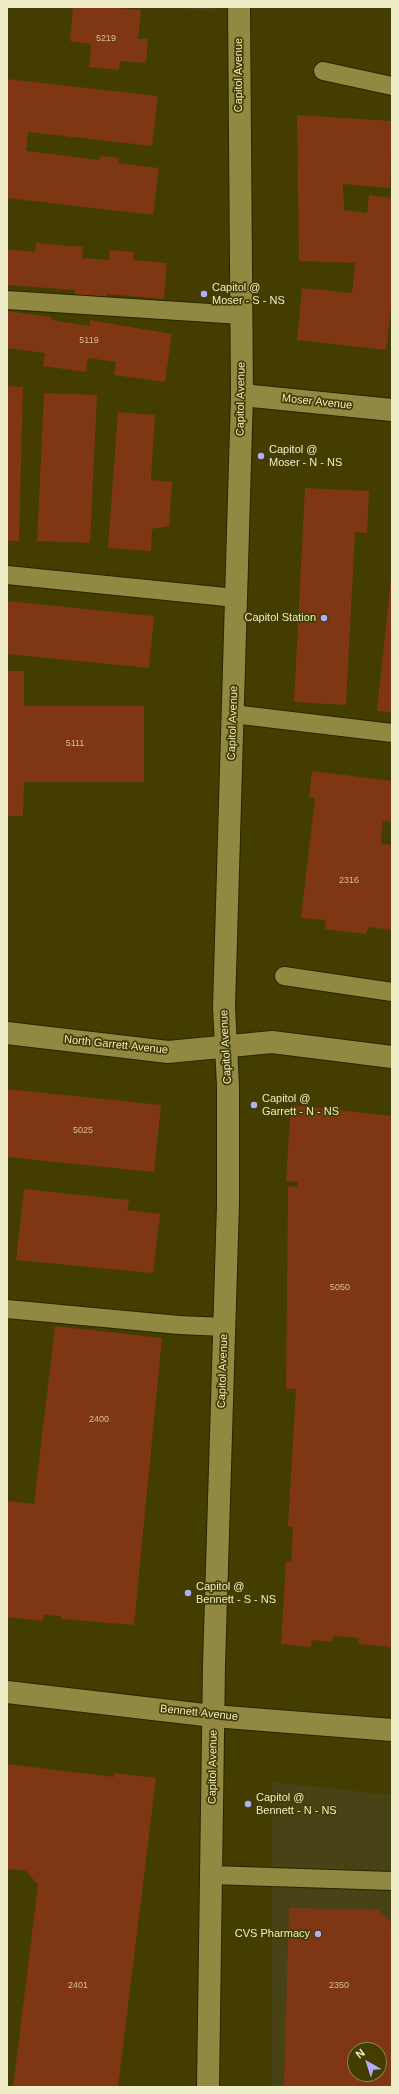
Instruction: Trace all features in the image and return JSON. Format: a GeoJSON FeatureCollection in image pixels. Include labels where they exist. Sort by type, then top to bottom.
{"type":"FeatureCollection","features":[{"type":"Feature","properties":{"kind":"street","name":"Capitol Avenue"},"geometry":{"type":"LineString","coordinates":[[208,2087],[213,1716],[224,1327],[228,1118],[224,1007],[242,395],[239,7]]}},
{"type":"Feature","properties":{"kind":"street","name":"Moser Avenue"},"geometry":{"type":"LineString","coordinates":[[242,395],[392,410]]}},
{"type":"Feature","properties":{"kind":"street","name":"North Garrett Avenue"},"geometry":{"type":"LineString","coordinates":[[7,1034],[168,1052],[272,1042],[392,1057]]}},
{"type":"Feature","properties":{"kind":"street","name":"Bennett Avenue"},"geometry":{"type":"LineString","coordinates":[[7,1692],[213,1716],[392,1730]]}},
{"type":"Feature","properties":{"kind":"lane"},"geometry":{"type":"LineString","coordinates":[[324,71],[392,86]]}},
{"type":"Feature","properties":{"kind":"lane"},"geometry":{"type":"LineString","coordinates":[[7,300],[242,315]]}},
{"type":"Feature","properties":{"kind":"lane"},"geometry":{"type":"LineString","coordinates":[[7,575],[236,598]]}},
{"type":"Feature","properties":{"kind":"lane"},"geometry":{"type":"LineString","coordinates":[[233,714],[392,733]]}},
{"type":"Feature","properties":{"kind":"lane"},"geometry":{"type":"LineString","coordinates":[[284,976],[392,992]]}},
{"type":"Feature","properties":{"kind":"lane"},"geometry":{"type":"LineString","coordinates":[[7,1309],[179,1325],[224,1327]]}},
{"type":"Feature","properties":{"kind":"lane"},"geometry":{"type":"LineString","coordinates":[[211,1875],[392,1881]]}},
{"type":"Feature","properties":{"kind":"shaded area"},"geometry":{"type":"Polygon","coordinates":[[[172,7],[215,7],[215,12],[172,7]]]}},
{"type":"Feature","properties":{"kind":"shaded area"},"geometry":{"type":"Polygon","coordinates":[[[272,1782],[392,1795],[392,2087],[272,2087],[272,1782]]]}},
{"type":"Feature","properties":{"kind":"building"},"geometry":{"type":"Polygon","coordinates":[[[73,7],[107,7],[141,10],[138,39],[148,39],[146,63],[120,61],[119,70],[89,67],[91,44],[70,41],[73,7]]]}},
{"type":"Feature","properties":{"kind":"building"},"geometry":{"type":"Polygon","coordinates":[[[7,79],[158,96],[152,146],[28,132],[26,151],[99,160],[100,156],[119,158],[118,163],[159,168],[153,215],[7,198],[7,79]]]}},
{"type":"Feature","properties":{"kind":"building"},"geometry":{"type":"Polygon","coordinates":[[[297,115],[392,121],[390,188],[343,184],[344,210],[367,213],[369,195],[392,198],[392,301],[386,350],[297,340],[302,288],[352,293],[355,263],[299,261],[297,115]]]}},
{"type":"Feature","properties":{"kind":"building"},"geometry":{"type":"Polygon","coordinates":[[[36,243],[83,247],[82,258],[109,260],[110,250],[134,252],[133,260],[167,263],[164,299],[107,294],[106,298],[75,295],[75,290],[7,285],[7,249],[35,252],[36,243]]]}},
{"type":"Feature","properties":{"kind":"building"},"geometry":{"type":"Polygon","coordinates":[[[7,311],[51,317],[51,320],[90,326],[90,320],[172,334],[165,382],[114,375],[116,362],[88,358],[86,372],[43,366],[45,353],[7,348],[7,311]]]}},
{"type":"Feature","properties":{"kind":"building"},"geometry":{"type":"Polygon","coordinates":[[[7,386],[23,387],[19,541],[7,541],[7,386]]]}},
{"type":"Feature","properties":{"kind":"building"},"geometry":{"type":"Polygon","coordinates":[[[44,393],[97,395],[90,543],[37,541],[44,393]]]}},
{"type":"Feature","properties":{"kind":"building"},"geometry":{"type":"Polygon","coordinates":[[[118,412],[155,415],[151,480],[172,482],[169,526],[152,529],[151,551],[108,548],[118,412]]]}},
{"type":"Feature","properties":{"kind":"building","name":"Capitol Station"},"geometry":{"type":"Polygon","coordinates":[[[305,488],[369,491],[367,533],[355,532],[346,705],[294,702],[305,488]]]}},
{"type":"Feature","properties":{"kind":"building"},"geometry":{"type":"Polygon","coordinates":[[[392,578],[392,712],[377,711],[392,578]]]}},
{"type":"Feature","properties":{"kind":"building"},"geometry":{"type":"Polygon","coordinates":[[[7,601],[154,616],[149,668],[7,654],[7,601]]]}},
{"type":"Feature","properties":{"kind":"building"},"geometry":{"type":"Polygon","coordinates":[[[7,671],[24,671],[24,706],[144,706],[144,782],[24,782],[23,816],[7,816],[7,671]]]}},
{"type":"Feature","properties":{"kind":"building"},"geometry":{"type":"Polygon","coordinates":[[[312,771],[392,781],[392,822],[383,821],[381,844],[392,845],[392,930],[368,927],[366,934],[325,929],[326,920],[301,918],[315,798],[309,797],[312,771]]]}},
{"type":"Feature","properties":{"kind":"building"},"geometry":{"type":"Polygon","coordinates":[[[7,1089],[161,1105],[154,1172],[7,1157],[7,1089]]]}},
{"type":"Feature","properties":{"kind":"building"},"geometry":{"type":"Polygon","coordinates":[[[291,1105],[392,1116],[392,1647],[358,1644],[359,1638],[333,1636],[332,1642],[312,1640],[311,1647],[281,1644],[286,1561],[291,1562],[293,1527],[288,1526],[296,1389],[286,1389],[288,1186],[298,1187],[298,1182],[286,1181],[291,1105]]]}},
{"type":"Feature","properties":{"kind":"building"},"geometry":{"type":"Polygon","coordinates":[[[24,1189],[129,1200],[127,1210],[160,1214],[153,1273],[16,1260],[24,1189]]]}},
{"type":"Feature","properties":{"kind":"building"},"geometry":{"type":"Polygon","coordinates":[[[55,1326],[162,1338],[134,1625],[61,1619],[61,1616],[44,1615],[43,1621],[7,1617],[7,1501],[34,1504],[55,1326]]]}},
{"type":"Feature","properties":{"kind":"building"},"geometry":{"type":"Polygon","coordinates":[[[7,1764],[114,1777],[115,1773],[156,1778],[118,2087],[13,2087],[38,1885],[26,1871],[7,1869],[7,1764]]]}},
{"type":"Feature","properties":{"kind":"building","name":"CVS Pharmacy"},"geometry":{"type":"Polygon","coordinates":[[[289,1908],[378,1910],[392,1923],[392,2087],[284,2087],[289,1908]]]}},
{"type":"Feature","properties":{"kind":"place","name":"Capitol @ Moser - S - NS"},"geometry":{"type":"Point","coordinates":[204,294]}},
{"type":"Feature","properties":{"kind":"place","name":"Capitol @ Moser - N - NS"},"geometry":{"type":"Point","coordinates":[261,456]}},
{"type":"Feature","properties":{"kind":"place","name":"Capitol Station"},"geometry":{"type":"Point","coordinates":[324,618]}},
{"type":"Feature","properties":{"kind":"place","name":"Capitol @ Garrett - N - NS"},"geometry":{"type":"Point","coordinates":[254,1105]}},
{"type":"Feature","properties":{"kind":"place","name":"Capitol @ Bennett - S - NS"},"geometry":{"type":"Point","coordinates":[188,1593]}},
{"type":"Feature","properties":{"kind":"place","name":"Capitol @ Bennett - N - NS"},"geometry":{"type":"Point","coordinates":[248,1804]}},
{"type":"Feature","properties":{"kind":"place","name":"CVS Pharmacy"},"geometry":{"type":"Point","coordinates":[318,1934]}}]}
